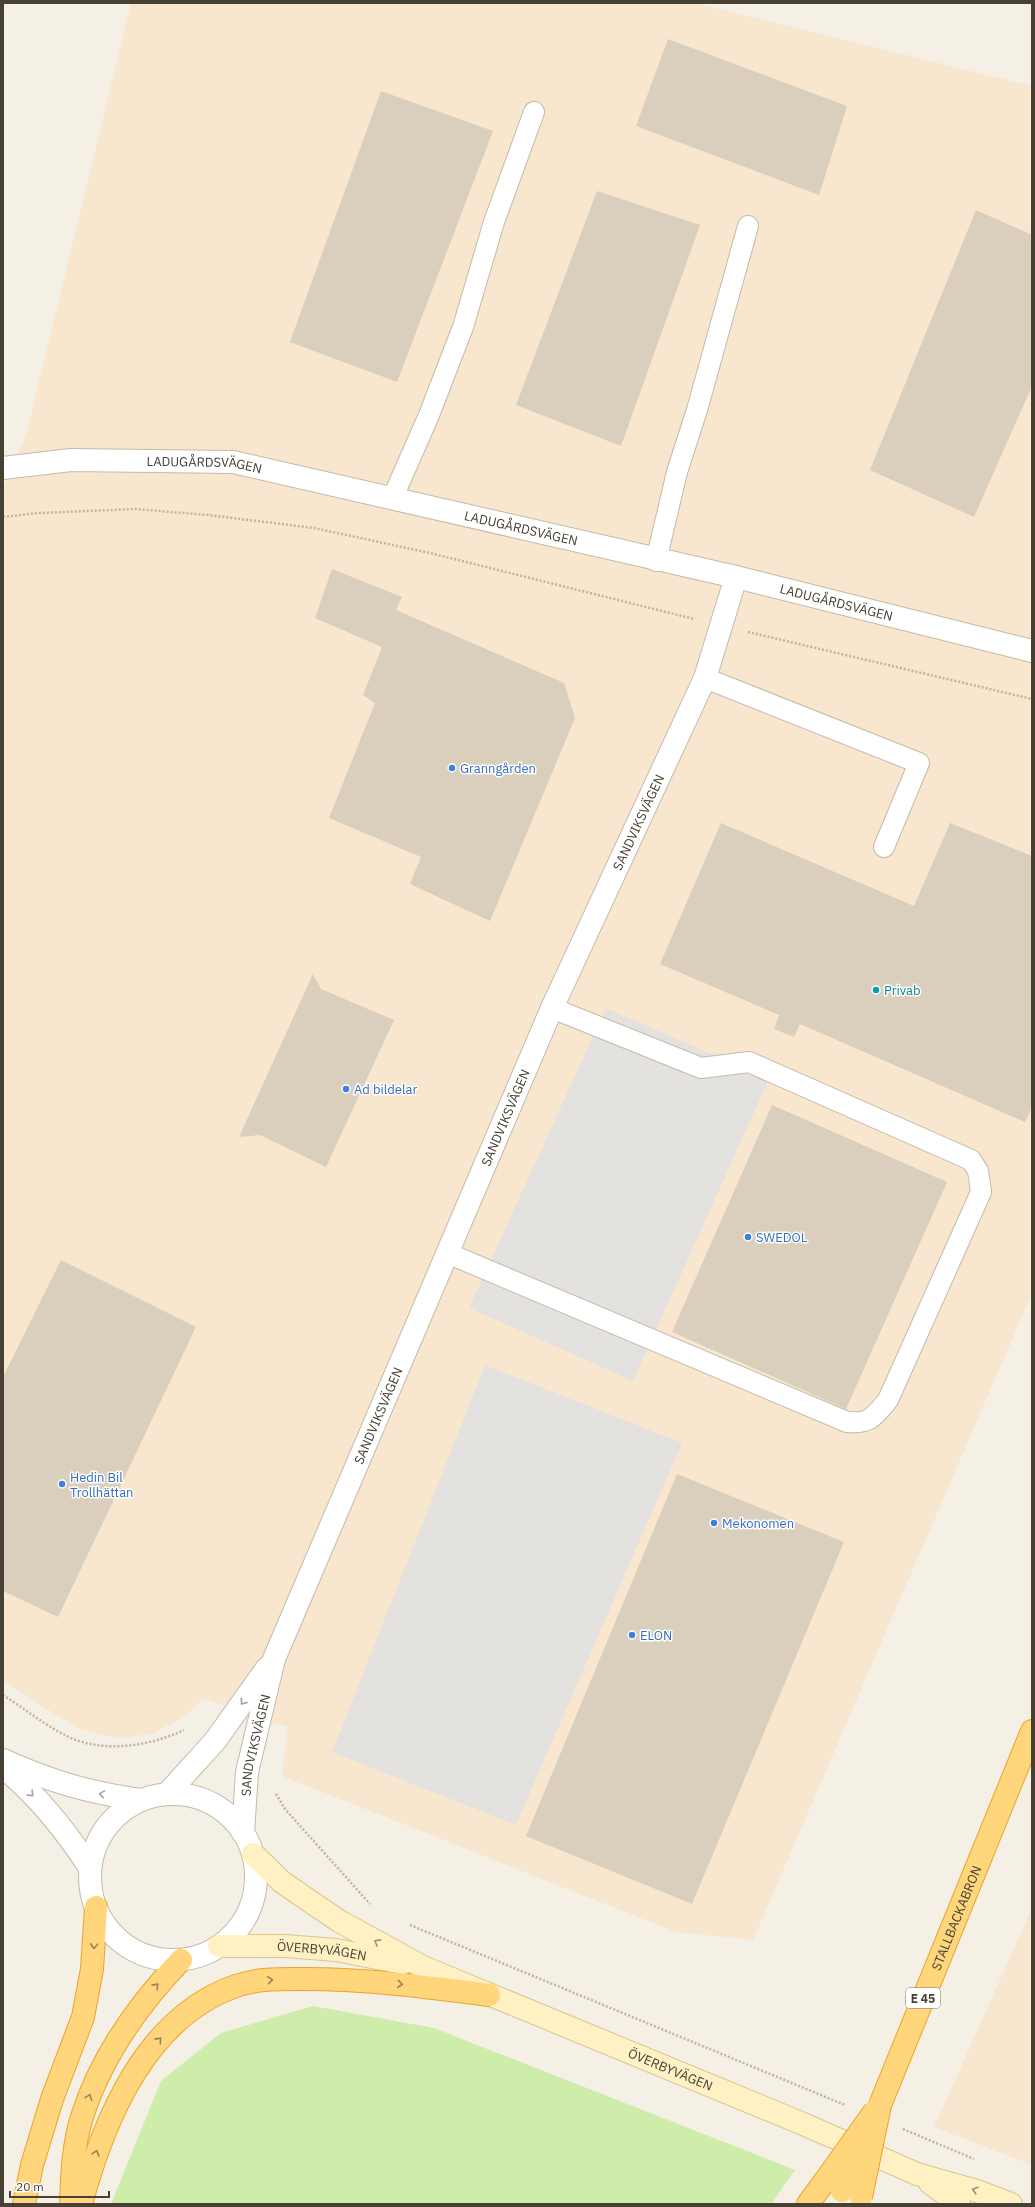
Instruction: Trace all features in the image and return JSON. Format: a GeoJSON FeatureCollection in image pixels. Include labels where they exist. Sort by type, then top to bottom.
{"type":"FeatureCollection","features":[{"type":"Feature","properties":{"kind":"highway","name":"STALLBACKABRON"},"geometry":{"type":"LineString","coordinates":[[880,2106],[1032,1731]]}},
{"type":"Feature","properties":{"kind":"highway"},"geometry":{"type":"LineString","coordinates":[[24,2204],[32,2165],[52,2099],[82,2017],[92,1969],[96,1907]]}},
{"type":"Feature","properties":{"kind":"highway"},"geometry":{"type":"LineString","coordinates":[[71,2204],[72,2170],[81,2118],[96,2079],[119,2036],[145,1999],[181,1960]]}},
{"type":"Feature","properties":{"kind":"highway"},"geometry":{"type":"LineString","coordinates":[[81,2204],[98,2146],[128,2084],[155,2044],[176,2022],[203,2001],[237,1986],[274,1979],[329,1979],[399,1984],[489,1995]]}},
{"type":"Feature","properties":{"kind":"highway"},"geometry":{"type":"LineString","coordinates":[[845,2196],[880,2106]]}},
{"type":"Feature","properties":{"kind":"highway"},"geometry":{"type":"LineString","coordinates":[[845,2196],[880,2106]]}},
{"type":"Feature","properties":{"kind":"highway"},"geometry":{"type":"LineString","coordinates":[[808,2204],[845,2196]]}},
{"type":"Feature","properties":{"kind":"main road","name":"ÖVERBYVÄGEN"},"geometry":{"type":"LineString","coordinates":[[253,1854],[282,1882],[316,1906],[339,1921],[423,1967],[801,2123],[918,2174],[977,2191],[1011,2204]]}},
{"type":"Feature","properties":{"kind":"main road","name":"ÖVERBYVÄGEN"},"geometry":{"type":"LineString","coordinates":[[219,1946],[285,1946],[336,1950],[423,1967]]}},
{"type":"Feature","properties":{"kind":"main road","name":"ÖVERBYVÄGEN"},"geometry":{"type":"LineString","coordinates":[[918,2174],[959,2204]]}},
{"type":"Feature","properties":{"kind":"street","name":"LADUGÅRDSVÄGEN"},"geometry":{"type":"LineString","coordinates":[[3,468],[71,460],[233,462],[393,498],[656,561],[736,578],[1032,651]]}},
{"type":"Feature","properties":{"kind":"street","name":"SANDVIKSVÄGEN"},"geometry":{"type":"LineString","coordinates":[[244,1833],[247,1772],[274,1659],[552,1008],[705,678],[736,578]]}},
{"type":"Feature","properties":{"kind":"street","name":"SANDVIKSVÄGEN"},"geometry":{"type":"LineString","coordinates":[[167,1794],[215,1741],[274,1659]]}},
{"type":"Feature","properties":{"kind":"street"},"geometry":{"type":"LineString","coordinates":[[3,1760],[61,1783],[97,1794],[141,1800]]}},
{"type":"Feature","properties":{"kind":"street"},"geometry":{"type":"LineString","coordinates":[[3,1767],[46,1808],[72,1840],[90,1868]]}},
{"type":"Feature","properties":{"kind":"street"},"geometry":{"type":"LineString","coordinates":[[167,1794],[193,1796],[216,1806],[227,1813],[244,1833],[253,1854],[256,1880],[251,1906],[238,1928],[219,1946],[207,1953],[181,1960],[151,1957],[123,1944],[103,1921],[96,1907],[91,1888],[90,1868],[98,1840],[106,1827],[128,1807],[141,1800],[167,1794]]}},
{"type":"Feature","properties":{"kind":"lane"},"geometry":{"type":"LineString","coordinates":[[393,498],[429,415],[463,327],[494,222],[534,112]]}},
{"type":"Feature","properties":{"kind":"lane"},"geometry":{"type":"LineString","coordinates":[[656,561],[677,472],[698,410],[748,226]]}},
{"type":"Feature","properties":{"kind":"lane"},"geometry":{"type":"LineString","coordinates":[[705,678],[919,764],[884,847]]}},
{"type":"Feature","properties":{"kind":"lane"},"geometry":{"type":"LineString","coordinates":[[447,1254],[847,1422],[863,1423],[875,1416],[888,1400],[981,1192],[978,1172],[971,1160],[749,1062],[701,1068],[552,1008]]}},
{"type":"Feature","properties":{"kind":"path"},"geometry":{"type":"LineString","coordinates":[[3,517],[38,513],[135,509],[208,515],[314,528],[430,553],[721,626],[1032,699]]}},
{"type":"Feature","properties":{"kind":"path"},"geometry":{"type":"LineString","coordinates":[[3,1695],[71,1738],[101,1745],[135,1746],[168,1738],[188,1728]]}},
{"type":"Feature","properties":{"kind":"path"},"geometry":{"type":"LineString","coordinates":[[274,1790],[285,1809],[370,1904],[376,1908]]}},
{"type":"Feature","properties":{"kind":"path"},"geometry":{"type":"LineString","coordinates":[[403,1922],[849,2107]]}},
{"type":"Feature","properties":{"kind":"path"},"geometry":{"type":"LineString","coordinates":[[900,2128],[981,2161]]}},
{"type":"Feature","properties":{"kind":"shaded area"},"geometry":{"type":"Polygon","coordinates":[[[131,3],[695,3],[1032,86],[1032,1293],[753,1940],[676,1932],[282,1776],[288,1727],[203,1698],[184,1717],[151,1734],[115,1738],[77,1728],[3,1681],[3,489],[26,435],[131,3]]]}},
{"type":"Feature","properties":{"kind":"shaded area"},"geometry":{"type":"Polygon","coordinates":[[[606,1008],[769,1079],[633,1381],[469,1308],[606,1008]]]}},
{"type":"Feature","properties":{"kind":"shaded area"},"geometry":{"type":"Polygon","coordinates":[[[485,1365],[682,1443],[516,1825],[332,1752],[485,1365]]]}},
{"type":"Feature","properties":{"kind":"shaded area"},"geometry":{"type":"Polygon","coordinates":[[[1032,1908],[1032,2165],[934,2127],[1032,1908]]]}},
{"type":"Feature","properties":{"kind":"green space"},"geometry":{"type":"Polygon","coordinates":[[[313,2006],[434,2028],[795,2170],[771,2204],[111,2204],[161,2081],[221,2033],[313,2006]]]}},
{"type":"Feature","properties":{"kind":"building"},"geometry":{"type":"Polygon","coordinates":[[[668,39],[847,106],[819,195],[636,126],[668,39]]]}},
{"type":"Feature","properties":{"kind":"building"},"geometry":{"type":"Polygon","coordinates":[[[381,91],[493,131],[397,382],[290,342],[381,91]]]}},
{"type":"Feature","properties":{"kind":"building"},"geometry":{"type":"Polygon","coordinates":[[[597,191],[700,225],[621,446],[516,405],[597,191]]]}},
{"type":"Feature","properties":{"kind":"building"},"geometry":{"type":"Polygon","coordinates":[[[976,210],[1032,235],[1032,386],[974,517],[870,470],[976,210]]]}},
{"type":"Feature","properties":{"kind":"building","name":"Granngården"},"geometry":{"type":"Polygon","coordinates":[[[332,569],[402,597],[396,610],[564,683],[575,718],[490,921],[410,884],[421,857],[329,818],[375,703],[363,695],[382,647],[315,618],[332,569]]]}},
{"type":"Feature","properties":{"kind":"building","name":"Privab"},"geometry":{"type":"Polygon","coordinates":[[[721,823],[914,906],[950,823],[1032,856],[1032,1107],[1025,1122],[800,1024],[794,1037],[774,1029],[779,1015],[660,964],[721,823]]]}},
{"type":"Feature","properties":{"kind":"building"},"geometry":{"type":"Polygon","coordinates":[[[313,974],[321,989],[394,1020],[326,1167],[260,1135],[239,1137],[313,974]]]}},
{"type":"Feature","properties":{"kind":"building"},"geometry":{"type":"Polygon","coordinates":[[[772,1105],[947,1182],[846,1409],[672,1332],[772,1105]]]}},
{"type":"Feature","properties":{"kind":"building","name":"Hedin Bil Trollhättan"},"geometry":{"type":"Polygon","coordinates":[[[61,1260],[196,1327],[58,1617],[3,1591],[3,1377],[61,1260]]]}},
{"type":"Feature","properties":{"kind":"building"},"geometry":{"type":"Polygon","coordinates":[[[677,1474],[844,1542],[692,1904],[526,1836],[677,1474]]]}},
{"type":"Feature","properties":{"kind":"place","name":"Granngården"},"geometry":{"type":"Point","coordinates":[452,768]}},
{"type":"Feature","properties":{"kind":"place","name":"Privab"},"geometry":{"type":"Point","coordinates":[876,990]}},
{"type":"Feature","properties":{"kind":"place","name":"Ad bildelar"},"geometry":{"type":"Point","coordinates":[346,1089]}},
{"type":"Feature","properties":{"kind":"place","name":"SWEDOL"},"geometry":{"type":"Point","coordinates":[748,1237]}},
{"type":"Feature","properties":{"kind":"place","name":"Hedin Bil Trollhättan"},"geometry":{"type":"Point","coordinates":[62,1484]}},
{"type":"Feature","properties":{"kind":"place","name":"Mekonomen"},"geometry":{"type":"Point","coordinates":[714,1523]}},
{"type":"Feature","properties":{"kind":"place","name":"ELON"},"geometry":{"type":"Point","coordinates":[632,1635]}}]}
